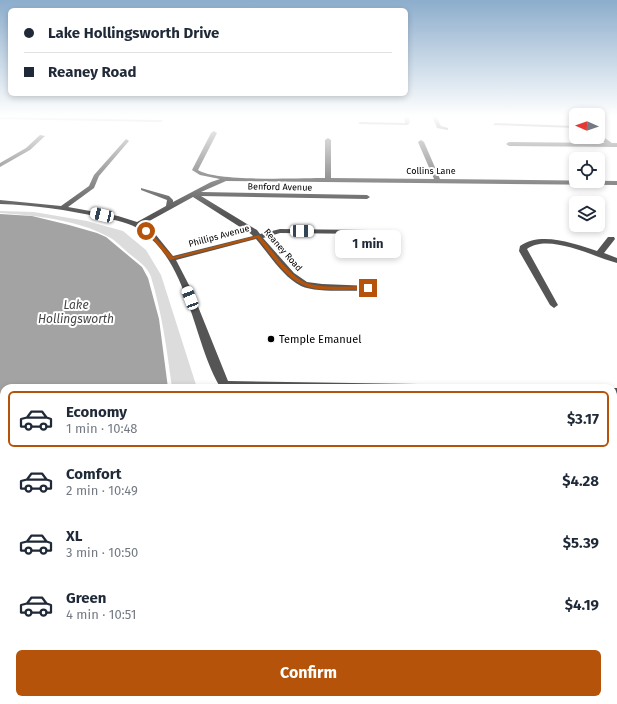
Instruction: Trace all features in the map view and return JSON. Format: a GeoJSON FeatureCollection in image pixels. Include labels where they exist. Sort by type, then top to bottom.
{"type":"FeatureCollection","features":[{"type":"Feature","properties":{"kind":"street"},"geometry":{"type":"LineString","coordinates":[[0,165],[28,149]]}},
{"type":"Feature","properties":{"kind":"street"},"geometry":{"type":"LineString","coordinates":[[63,208],[92,187],[96,176],[119,149]]}},
{"type":"Feature","properties":{"kind":"street"},"geometry":{"type":"LineString","coordinates":[[206,149],[195,170],[201,174],[221,176],[225,179]]}},
{"type":"Feature","properties":{"kind":"street"},"geometry":{"type":"LineString","coordinates":[[328,149],[328,179]]}},
{"type":"Feature","properties":{"kind":"street"},"geometry":{"type":"LineString","coordinates":[[424,149],[437,180]]}},
{"type":"Feature","properties":{"kind":"street","name":"Collins Lane"},"geometry":{"type":"LineString","coordinates":[[137,225],[213,183],[225,179],[617,183]]}},
{"type":"Feature","properties":{"kind":"street"},"geometry":{"type":"LineString","coordinates":[[143,189],[170,200],[169,207]]}},
{"type":"Feature","properties":{"kind":"street","name":"Benford Avenue"},"geometry":{"type":"LineString","coordinates":[[193,194],[367,197]]}},
{"type":"Feature","properties":{"kind":"street","name":"Reaney Road"},"geometry":{"type":"LineString","coordinates":[[193,194],[236,220],[258,236],[291,275],[304,284],[322,287],[368,288]]}},
{"type":"Feature","properties":{"kind":"street"},"geometry":{"type":"LineString","coordinates":[[0,202],[63,208],[137,225],[153,237],[172,259],[187,289],[213,363],[224,384]]}},
{"type":"Feature","properties":{"kind":"street","name":"Phillips Avenue"},"geometry":{"type":"LineString","coordinates":[[172,259],[258,236],[288,230],[368,232]]}},
{"type":"Feature","properties":{"kind":"street"},"geometry":{"type":"LineString","coordinates":[[599,254],[611,239]]}},
{"type":"Feature","properties":{"kind":"street"},"geometry":{"type":"LineString","coordinates":[[554,305],[523,251],[522,248],[525,244],[537,241],[546,242],[599,254],[617,261]]}},
{"type":"Feature","properties":{"kind":"shaded area"},"geometry":{"type":"Polygon","coordinates":[[[0,211],[34,212],[87,221],[123,231],[146,250],[161,275],[196,384],[171,384],[158,304],[150,273],[142,264],[113,240],[95,230],[55,219],[0,213],[0,211]]]}},
{"type":"Feature","properties":{"kind":"water","name":"Lake Hollingsworth"},"geometry":{"type":"Polygon","coordinates":[[[0,214],[32,216],[97,233],[106,237],[142,267],[148,278],[159,319],[167,384],[0,384],[0,214]]]}},
{"type":"Feature","properties":{"kind":"place","name":"Temple Emanuel"},"geometry":{"type":"Point","coordinates":[271,339]}},
{"type":"Feature","properties":{"kind":"route"},"geometry":{"type":"LineString","coordinates":[[146,231],[172,259],[258,236],[291,275],[304,284],[322,287],[368,288]]}}]}
